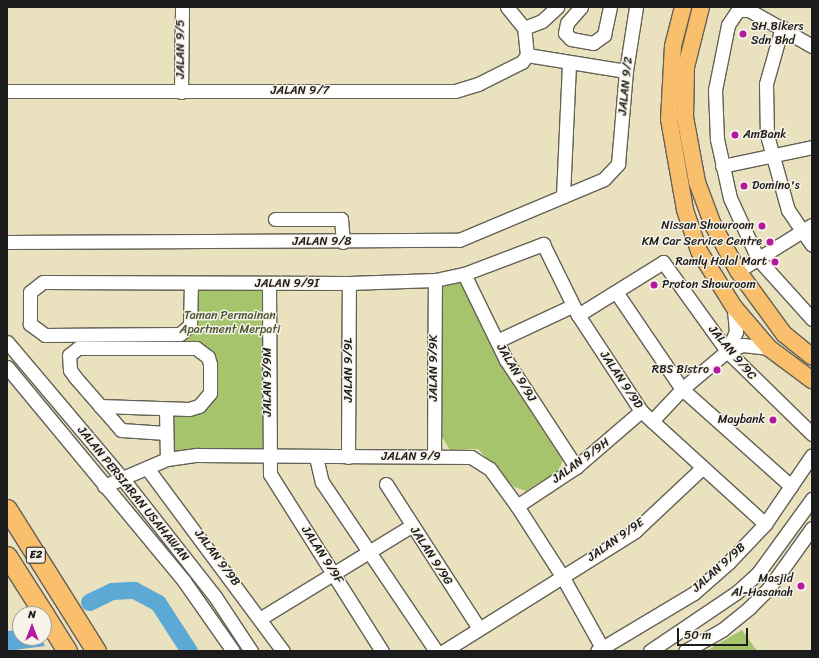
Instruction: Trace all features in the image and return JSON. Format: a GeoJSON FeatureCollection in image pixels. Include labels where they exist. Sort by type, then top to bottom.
{"type":"FeatureCollection","features":[{"type":"Feature","properties":{"kind":"highway","name":"E2"},"geometry":{"type":"LineString","coordinates":[[7,509],[96,651]]}},
{"type":"Feature","properties":{"kind":"highway","name":"E2"},"geometry":{"type":"LineString","coordinates":[[7,556],[39,606]]}},
{"type":"Feature","properties":{"kind":"highway","name":"E2"},"geometry":{"type":"LineString","coordinates":[[52,627],[63,645]]}},
{"type":"Feature","properties":{"kind":"main road"},"geometry":{"type":"LineString","coordinates":[[701,7],[686,67],[688,139],[704,205],[738,271],[784,334],[812,357]]}},
{"type":"Feature","properties":{"kind":"main road"},"geometry":{"type":"LineString","coordinates":[[681,10],[669,78],[669,119],[675,167],[699,251],[734,307],[769,348],[812,380]]}},
{"type":"Feature","properties":{"kind":"street","name":"JALAN 9/5"},"geometry":{"type":"LineString","coordinates":[[181,92],[182,7]]}},
{"type":"Feature","properties":{"kind":"street"},"geometry":{"type":"LineString","coordinates":[[507,7],[524,28],[527,55],[626,71]]}},
{"type":"Feature","properties":{"kind":"street"},"geometry":{"type":"LineString","coordinates":[[524,28],[542,21],[557,7]]}},
{"type":"Feature","properties":{"kind":"street"},"geometry":{"type":"LineString","coordinates":[[581,7],[566,23],[565,33],[571,39],[593,43],[604,35],[610,7]]}},
{"type":"Feature","properties":{"kind":"street","name":"JALAN 9/2"},"geometry":{"type":"LineString","coordinates":[[618,164],[626,71],[636,7]]}},
{"type":"Feature","properties":{"kind":"street"},"geometry":{"type":"LineString","coordinates":[[812,46],[782,27],[743,9],[734,12],[728,25],[716,90],[716,126],[722,166],[730,198],[758,259],[812,319]]}},
{"type":"Feature","properties":{"kind":"street"},"geometry":{"type":"LineString","coordinates":[[782,27],[766,84],[770,156],[788,210],[801,232],[812,245]]}},
{"type":"Feature","properties":{"kind":"street","name":"JALAN 9/7"},"geometry":{"type":"LineString","coordinates":[[7,91],[455,91],[478,84],[522,62],[527,55]]}},
{"type":"Feature","properties":{"kind":"street"},"geometry":{"type":"LineString","coordinates":[[563,196],[569,62]]}},
{"type":"Feature","properties":{"kind":"street"},"geometry":{"type":"LineString","coordinates":[[722,166],[812,147]]}},
{"type":"Feature","properties":{"kind":"street","name":"JALAN 9/8"},"geometry":{"type":"LineString","coordinates":[[7,242],[452,242],[604,179],[618,164]]}},
{"type":"Feature","properties":{"kind":"street"},"geometry":{"type":"LineString","coordinates":[[275,219],[341,219],[342,242]]}},
{"type":"Feature","properties":{"kind":"street"},"geometry":{"type":"LineString","coordinates":[[738,271],[812,225]]}},
{"type":"Feature","properties":{"kind":"street","name":"JALAN 9/9I"},"geometry":{"type":"LineString","coordinates":[[191,284],[190,325],[180,334],[38,333],[30,324],[30,292],[43,282],[269,284],[435,280],[464,274],[543,244]]}},
{"type":"Feature","properties":{"kind":"street","name":"JALAN 9/9D"},"geometry":{"type":"LineString","coordinates":[[543,244],[575,311],[641,411],[702,468],[766,524]]}},
{"type":"Feature","properties":{"kind":"street","name":"JALAN 9/9C"},"geometry":{"type":"LineString","coordinates":[[616,292],[663,262],[727,351],[812,434]]}},
{"type":"Feature","properties":{"kind":"street","name":"JALAN 9/9J"},"geometry":{"type":"LineString","coordinates":[[464,274],[497,341],[576,467]]}},
{"type":"Feature","properties":{"kind":"street","name":"JALAN 9/9K"},"geometry":{"type":"LineString","coordinates":[[434,457],[435,280]]}},
{"type":"Feature","properties":{"kind":"street","name":"JALAN 9/9L"},"geometry":{"type":"LineString","coordinates":[[348,457],[349,283]]}},
{"type":"Feature","properties":{"kind":"street","name":"JALAN 9/9M"},"geometry":{"type":"LineString","coordinates":[[268,457],[269,284]]}},
{"type":"Feature","properties":{"kind":"street"},"geometry":{"type":"LineString","coordinates":[[497,341],[575,311],[616,292],[682,389],[791,486]]}},
{"type":"Feature","properties":{"kind":"street"},"geometry":{"type":"LineString","coordinates":[[727,351],[736,332],[734,307]]}},
{"type":"Feature","properties":{"kind":"street","name":"JALAN PERSIARAN USAHAWAN"},"geometry":{"type":"LineString","coordinates":[[7,342],[122,478],[216,598],[251,651]]}},
{"type":"Feature","properties":{"kind":"street"},"geometry":{"type":"LineString","coordinates":[[652,421],[682,389],[727,351],[743,345],[769,348]]}},
{"type":"Feature","properties":{"kind":"street"},"geometry":{"type":"LineString","coordinates":[[100,406],[189,409],[206,401],[210,364],[204,351],[196,348],[72,350],[69,355],[70,370],[100,406],[125,432],[166,433]]}},
{"type":"Feature","properties":{"kind":"street","name":"JALAN PERSIARAN USAHAWAN"},"geometry":{"type":"LineString","coordinates":[[7,366],[212,616],[233,651]]}},
{"type":"Feature","properties":{"kind":"street"},"geometry":{"type":"LineString","coordinates":[[166,409],[167,459]]}},
{"type":"Feature","properties":{"kind":"street","name":"JALAN 9/9H"},"geometry":{"type":"LineString","coordinates":[[517,506],[576,467],[641,411]]}},
{"type":"Feature","properties":{"kind":"street","name":"JALAN 9/9"},"geometry":{"type":"LineString","coordinates":[[104,486],[167,459],[197,454],[268,457],[471,457],[482,462],[517,506],[562,576],[604,650]]}},
{"type":"Feature","properties":{"kind":"street","name":"JALAN 9/9B"},"geometry":{"type":"LineString","coordinates":[[604,650],[619,638],[694,593],[766,524],[812,455]]}},
{"type":"Feature","properties":{"kind":"street","name":"JALAN 9/9F"},"geometry":{"type":"LineString","coordinates":[[268,457],[273,480],[334,572],[382,651]]}},
{"type":"Feature","properties":{"kind":"street"},"geometry":{"type":"LineString","coordinates":[[316,457],[322,482],[370,550],[436,651]]}},
{"type":"Feature","properties":{"kind":"street","name":"JALAN 9/9B"},"geometry":{"type":"LineString","coordinates":[[147,468],[261,618],[283,651]]}},
{"type":"Feature","properties":{"kind":"street","name":"JALAN 9/9E"},"geometry":{"type":"LineString","coordinates":[[562,576],[635,531],[702,468]]}},
{"type":"Feature","properties":{"kind":"street","name":"JALAN 9/9G"},"geometry":{"type":"LineString","coordinates":[[386,484],[411,526],[478,627]]}},
{"type":"Feature","properties":{"kind":"street"},"geometry":{"type":"LineString","coordinates":[[650,651],[737,592],[758,573],[812,499]]}},
{"type":"Feature","properties":{"kind":"street"},"geometry":{"type":"LineString","coordinates":[[261,618],[411,526]]}},
{"type":"Feature","properties":{"kind":"street"},"geometry":{"type":"LineString","coordinates":[[685,651],[722,630],[749,608],[769,588],[812,528]]}},
{"type":"Feature","properties":{"kind":"street"},"geometry":{"type":"LineString","coordinates":[[444,651],[478,627],[562,576]]}},
{"type":"Feature","properties":{"kind":"green space"},"geometry":{"type":"Polygon","coordinates":[[[459,281],[498,357],[563,460],[559,470],[526,491],[514,487],[478,449],[450,450],[442,437],[443,284],[459,281]]]}},
{"type":"Feature","properties":{"kind":"green space","name":"Taman Permainan Apartment Merpati"},"geometry":{"type":"Polygon","coordinates":[[[191,284],[269,284],[268,457],[167,459],[166,409],[206,401],[210,364],[180,334],[187,331],[191,284]]]}},
{"type":"Feature","properties":{"kind":"green space"},"geometry":{"type":"Polygon","coordinates":[[[742,630],[757,651],[706,651],[742,630]]]}},
{"type":"Feature","properties":{"kind":"water"},"geometry":{"type":"Polygon","coordinates":[[[7,631],[12,631],[12,646],[45,646],[7,651],[7,631]]]}},
{"type":"Feature","properties":{"kind":"waterway"},"geometry":{"type":"LineString","coordinates":[[89,602],[112,591],[134,590],[158,603],[189,651]]}},
{"type":"Feature","properties":{"kind":"place","name":"SH Bikers Sdn Bhd"},"geometry":{"type":"Point","coordinates":[743,34]}},
{"type":"Feature","properties":{"kind":"place","name":"AmBank"},"geometry":{"type":"Point","coordinates":[735,135]}},
{"type":"Feature","properties":{"kind":"place","name":"Domino's"},"geometry":{"type":"Point","coordinates":[744,186]}},
{"type":"Feature","properties":{"kind":"place","name":"Nissan Showroom"},"geometry":{"type":"Point","coordinates":[762,226]}},
{"type":"Feature","properties":{"kind":"place","name":"KM Car Service Centre"},"geometry":{"type":"Point","coordinates":[770,242]}},
{"type":"Feature","properties":{"kind":"place","name":"Ramly Halal Mart"},"geometry":{"type":"Point","coordinates":[775,262]}},
{"type":"Feature","properties":{"kind":"place","name":"Proton Showroom"},"geometry":{"type":"Point","coordinates":[654,285]}},
{"type":"Feature","properties":{"kind":"place","name":"RBS Bistro"},"geometry":{"type":"Point","coordinates":[717,370]}},
{"type":"Feature","properties":{"kind":"place","name":"Maybank"},"geometry":{"type":"Point","coordinates":[773,420]}},
{"type":"Feature","properties":{"kind":"place","name":"Masjid Al-Hasanah"},"geometry":{"type":"Point","coordinates":[801,586]}}]}
